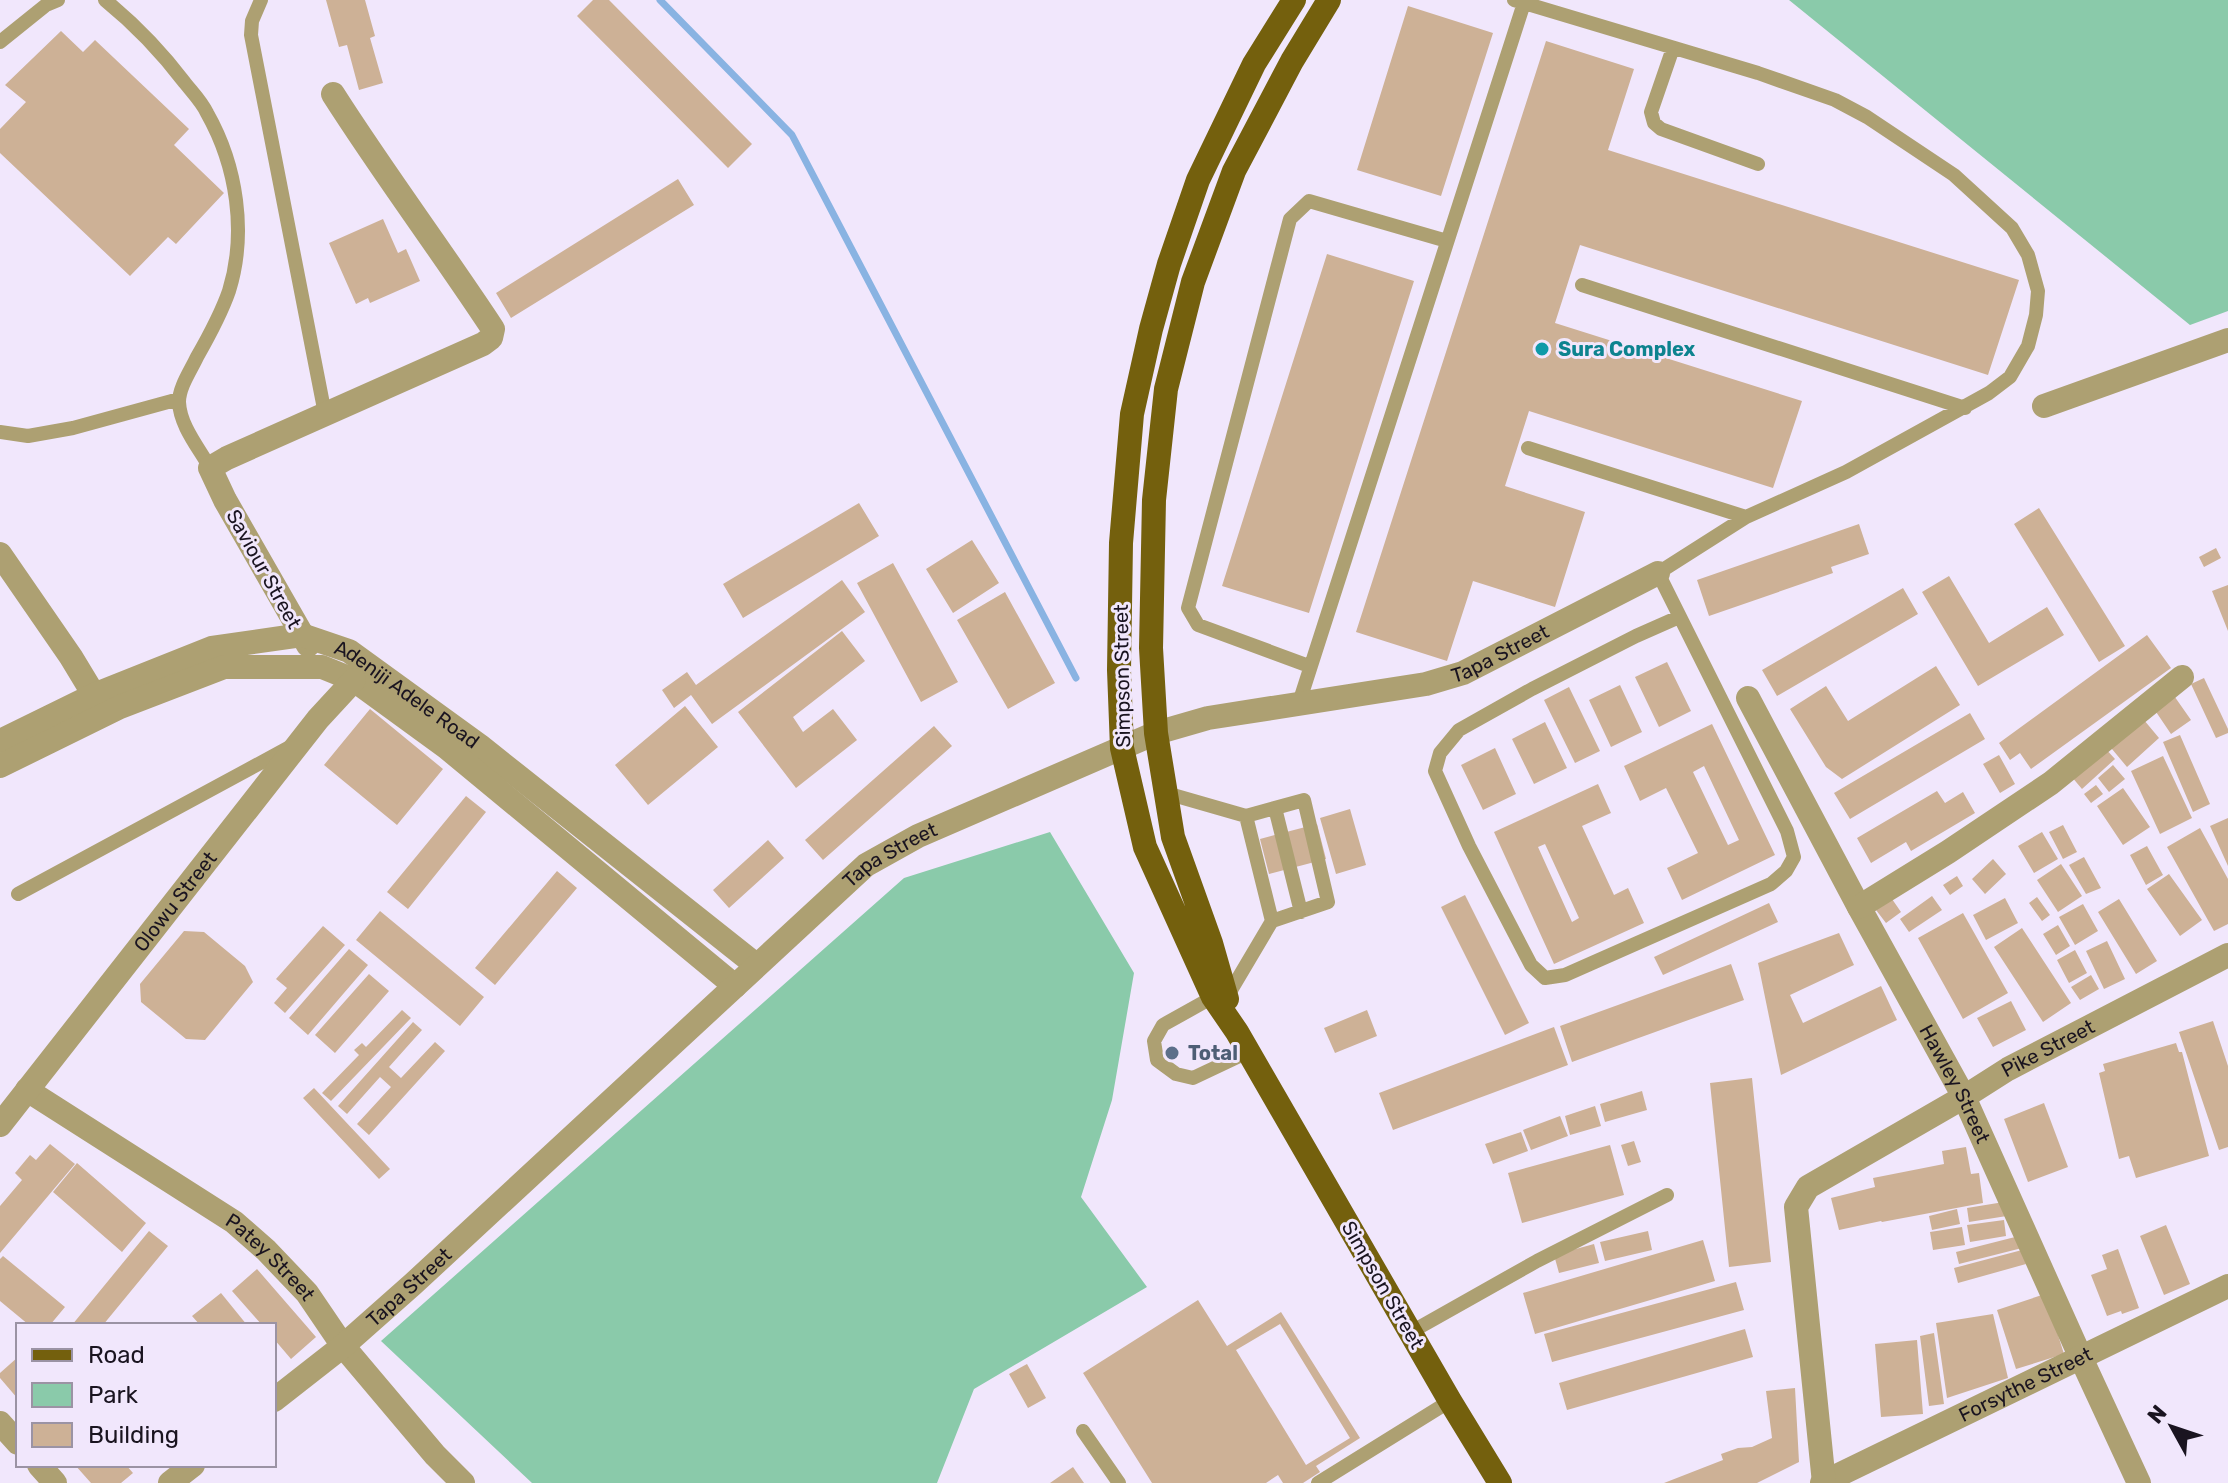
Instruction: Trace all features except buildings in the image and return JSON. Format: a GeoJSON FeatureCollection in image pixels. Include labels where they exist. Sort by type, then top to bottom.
{"type":"FeatureCollection","features":[{"type":"Feature","properties":{"kind":"main road","name":"Simpson Street"},"geometry":{"type":"LineString","coordinates":[[1294,0],[1254,64],[1198,180],[1151,329],[1132,414],[1121,543],[1119,670],[1122,748],[1145,847],[1220,998],[1500,1483]]}},
{"type":"Feature","properties":{"kind":"main road"},"geometry":{"type":"LineString","coordinates":[[1220,998],[1211,943],[1173,837],[1156,733],[1151,648],[1154,500],[1166,389],[1193,282],[1234,171],[1292,61],[1329,0]]}},
{"type":"Feature","properties":{"kind":"street"},"geometry":{"type":"LineString","coordinates":[[210,468],[491,338],[493,329],[333,94]]}},
{"type":"Feature","properties":{"kind":"street"},"geometry":{"type":"LineString","coordinates":[[2044,406],[2228,340]]}},
{"type":"Feature","properties":{"kind":"street","name":"Saviour Street"},"geometry":{"type":"LineString","coordinates":[[210,468],[225,500],[322,667]]}},
{"type":"Feature","properties":{"kind":"street"},"geometry":{"type":"LineString","coordinates":[[0,554],[94,695]]}},
{"type":"Feature","properties":{"kind":"street","name":"Tapa Street"},"geometry":{"type":"LineString","coordinates":[[276,1398],[343,1346],[413,1284],[866,865],[918,836],[1156,733],[1208,718],[1426,684],[1463,673],[1658,573]]}},
{"type":"Feature","properties":{"kind":"street","name":"Adeniji Adele Road"},"geometry":{"type":"LineString","coordinates":[[0,741],[94,695],[212,648],[302,635],[349,651],[409,694],[480,746],[756,965]]}},
{"type":"Feature","properties":{"kind":"street","name":"Adeniji Adele Road"},"geometry":{"type":"LineString","coordinates":[[0,766],[120,707],[224,667],[322,667],[354,680],[446,747],[735,986]]}},
{"type":"Feature","properties":{"kind":"street"},"geometry":{"type":"LineString","coordinates":[[1859,907],[2051,783],[2182,677]]}},
{"type":"Feature","properties":{"kind":"street","name":"Olowu Street"},"geometry":{"type":"LineString","coordinates":[[0,1125],[318,719],[354,680]]}},
{"type":"Feature","properties":{"kind":"street","name":"Hawley Street"},"geometry":{"type":"LineString","coordinates":[[1748,698],[1964,1097],[2139,1483]]}},
{"type":"Feature","properties":{"kind":"street","name":"Pike Street"},"geometry":{"type":"LineString","coordinates":[[1823,1483],[1796,1207],[1808,1187],[2008,1069],[2228,955]]}},
{"type":"Feature","properties":{"kind":"street","name":"Patey Street"},"geometry":{"type":"LineString","coordinates":[[27,1090],[234,1222],[266,1250],[307,1293],[343,1346],[435,1455],[463,1483]]}},
{"type":"Feature","properties":{"kind":"street","name":"Forsythe Street"},"geometry":{"type":"LineString","coordinates":[[1823,1483],[2228,1286]]}},
{"type":"Feature","properties":{"kind":"street"},"geometry":{"type":"LineString","coordinates":[[0,1423],[16,1441]]}},
{"type":"Feature","properties":{"kind":"street"},"geometry":{"type":"LineString","coordinates":[[41,1467],[55,1483]]}},
{"type":"Feature","properties":{"kind":"street"},"geometry":{"type":"LineString","coordinates":[[170,1483],[190,1467]]}},
{"type":"Feature","properties":{"kind":"lane"},"geometry":{"type":"LineString","coordinates":[[0,42],[46,5],[58,0]]}},
{"type":"Feature","properties":{"kind":"lane"},"geometry":{"type":"LineString","coordinates":[[105,0],[160,49],[207,111],[225,153],[237,201],[239,239],[229,290],[179,399],[181,419],[210,468]]}},
{"type":"Feature","properties":{"kind":"lane"},"geometry":{"type":"LineString","coordinates":[[261,0],[252,21],[251,35],[325,414]]}},
{"type":"Feature","properties":{"kind":"lane"},"geometry":{"type":"LineString","coordinates":[[1299,703],[1447,241],[1519,2],[1758,73],[1822,96],[1867,117],[1954,175],[2012,228],[2028,255],[2038,291],[2028,346],[2010,377],[1965,408],[1846,472],[1746,517],[1658,573],[1787,831],[1794,857],[1786,871],[1771,884],[1565,975],[1545,978],[1531,965],[1463,833],[1435,771],[1440,753],[1459,730],[1490,712],[1679,617]]}},
{"type":"Feature","properties":{"kind":"lane"},"geometry":{"type":"LineString","coordinates":[[1673,48],[1651,112],[1654,123],[1661,129],[1758,164]]}},
{"type":"Feature","properties":{"kind":"lane"},"geometry":{"type":"LineString","coordinates":[[1309,666],[1198,625],[1188,608],[1290,219],[1309,201],[1447,241]]}},
{"type":"Feature","properties":{"kind":"lane"},"geometry":{"type":"LineString","coordinates":[[1582,285],[1965,408]]}},
{"type":"Feature","properties":{"kind":"lane"},"geometry":{"type":"LineString","coordinates":[[0,432],[28,436],[73,428],[179,399]]}},
{"type":"Feature","properties":{"kind":"lane"},"geometry":{"type":"LineString","coordinates":[[1528,448],[1746,517]]}},
{"type":"Feature","properties":{"kind":"lane"},"geometry":{"type":"LineString","coordinates":[[18,894],[303,740]]}},
{"type":"Feature","properties":{"kind":"lane"},"geometry":{"type":"LineString","coordinates":[[1166,793],[1246,816],[1304,800],[1328,902],[1272,921],[1220,998],[1163,1025],[1154,1041],[1157,1060],[1176,1074],[1193,1078],[1243,1042]]}},
{"type":"Feature","properties":{"kind":"lane"},"geometry":{"type":"LineString","coordinates":[[1275,808],[1301,912]]}},
{"type":"Feature","properties":{"kind":"lane"},"geometry":{"type":"LineString","coordinates":[[1246,816],[1272,921]]}},
{"type":"Feature","properties":{"kind":"lane"},"geometry":{"type":"LineString","coordinates":[[1411,1332],[1537,1261],[1667,1195]]}},
{"type":"Feature","properties":{"kind":"lane"},"geometry":{"type":"LineString","coordinates":[[1318,1483],[1450,1401]]}},
{"type":"Feature","properties":{"kind":"lane"},"geometry":{"type":"LineString","coordinates":[[1083,1431],[1119,1483]]}},
{"type":"Feature","properties":{"kind":"green space"},"geometry":{"type":"Polygon","coordinates":[[[1789,0],[2228,0],[2228,311],[2190,325],[1789,0]]]}},
{"type":"Feature","properties":{"kind":"green space"},"geometry":{"type":"Polygon","coordinates":[[[1050,832],[1134,973],[1112,1100],[1081,1197],[1147,1287],[974,1389],[937,1483],[532,1483],[381,1341],[904,878],[1050,832]]]}},
{"type":"Feature","properties":{"kind":"waterway"},"geometry":{"type":"LineString","coordinates":[[660,0],[792,135],[1076,678]]}},
{"type":"Feature","properties":{"kind":"place","name":"Sura Complex"},"geometry":{"type":"Point","coordinates":[1542,349]}},
{"type":"Feature","properties":{"kind":"place","name":"Total"},"geometry":{"type":"Point","coordinates":[1172,1053]}}]}
